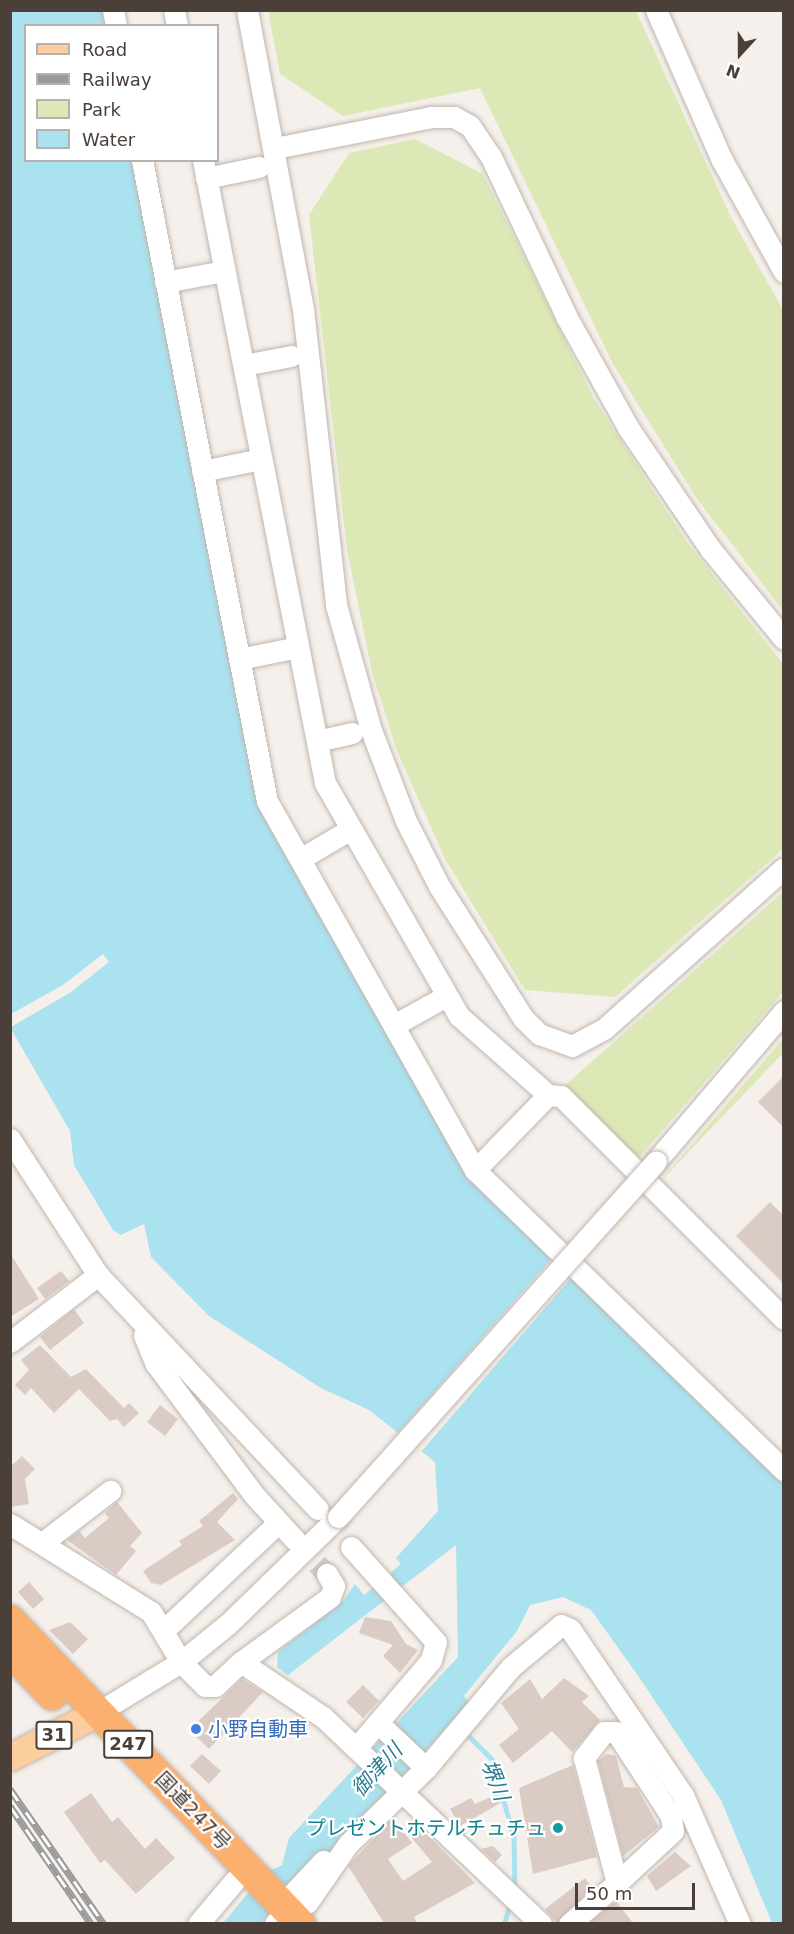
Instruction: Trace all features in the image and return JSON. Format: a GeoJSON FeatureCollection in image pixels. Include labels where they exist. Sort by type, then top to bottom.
{"type":"FeatureCollection","features":[{"type":"Feature","properties":{"kind":"highway","name":"国道247号"},"geometry":{"type":"LineString","coordinates":[[10,1620],[88,1717],[240,1876],[284,1915]]}},
{"type":"Feature","properties":{"kind":"highway","name":"国道247号"},"geometry":{"type":"LineString","coordinates":[[10,1651],[88,1717]]}},
{"type":"Feature","properties":{"kind":"main road","name":"31"},"geometry":{"type":"LineString","coordinates":[[10,1757],[88,1717]]}},
{"type":"Feature","properties":{"kind":"street"},"geometry":{"type":"LineString","coordinates":[[247,10],[275,148],[303,309],[329,562],[360,697],[406,821],[439,886],[523,1018],[552,1041],[582,1043],[783,868]]}},
{"type":"Feature","properties":{"kind":"street"},"geometry":{"type":"LineString","coordinates":[[656,10],[722,160],[783,272]]}},
{"type":"Feature","properties":{"kind":"street"},"geometry":{"type":"LineString","coordinates":[[275,148],[431,117],[454,117],[470,126],[491,157],[566,316],[629,429],[711,550],[783,639]]}},
{"type":"Feature","properties":{"kind":"street"},"geometry":{"type":"LineString","coordinates":[[142,162],[267,801],[476,1170],[783,1471]]}},
{"type":"Feature","properties":{"kind":"street"},"geometry":{"type":"LineString","coordinates":[[259,167],[205,169],[325,783],[459,1016],[519,1056],[548,1095],[561,1096],[783,1319]]}},
{"type":"Feature","properties":{"kind":"street"},"geometry":{"type":"LineString","coordinates":[[165,282],[224,271]]}},
{"type":"Feature","properties":{"kind":"street"},"geometry":{"type":"LineString","coordinates":[[244,365],[291,356]]}},
{"type":"Feature","properties":{"kind":"street"},"geometry":{"type":"LineString","coordinates":[[202,471],[261,459]]}},
{"type":"Feature","properties":{"kind":"street"},"geometry":{"type":"LineString","coordinates":[[239,659],[298,647]]}},
{"type":"Feature","properties":{"kind":"street"},"geometry":{"type":"LineString","coordinates":[[317,741],[352,734]]}},
{"type":"Feature","properties":{"kind":"street"},"geometry":{"type":"LineString","coordinates":[[300,859],[351,829]]}},
{"type":"Feature","properties":{"kind":"street"},"geometry":{"type":"LineString","coordinates":[[394,1025],[446,996]]}},
{"type":"Feature","properties":{"kind":"street"},"geometry":{"type":"LineString","coordinates":[[88,1717],[181,1662],[276,1582],[338,1517],[656,1161],[783,1011]]}},
{"type":"Feature","properties":{"kind":"street"},"geometry":{"type":"LineString","coordinates":[[476,1170],[548,1095]]}},
{"type":"Feature","properties":{"kind":"street"},"geometry":{"type":"LineString","coordinates":[[10,1138],[98,1275],[139,1323],[318,1509]]}},
{"type":"Feature","properties":{"kind":"street"},"geometry":{"type":"LineString","coordinates":[[10,1342],[98,1275]]}},
{"type":"Feature","properties":{"kind":"street"},"geometry":{"type":"LineString","coordinates":[[139,1323],[156,1364],[278,1523],[296,1541]]}},
{"type":"Feature","properties":{"kind":"street"},"geometry":{"type":"LineString","coordinates":[[42,1543],[110,1491]]}},
{"type":"Feature","properties":{"kind":"street"},"geometry":{"type":"LineString","coordinates":[[165,1629],[278,1523]]}},
{"type":"Feature","properties":{"kind":"street"},"geometry":{"type":"LineString","coordinates":[[10,1524],[134,1599],[165,1629],[181,1662],[205,1686],[215,1686],[241,1662],[330,1597],[334,1586],[327,1574]]}},
{"type":"Feature","properties":{"kind":"street"},"geometry":{"type":"LineString","coordinates":[[351,1547],[436,1642],[431,1660],[381,1726],[359,1748]]}},
{"type":"Feature","properties":{"kind":"street"},"geometry":{"type":"LineString","coordinates":[[284,1915],[333,1851],[348,1844],[424,1765],[511,1667],[552,1629],[570,1629],[683,1795],[740,1923]]}},
{"type":"Feature","properties":{"kind":"street"},"geometry":{"type":"LineString","coordinates":[[241,1662],[359,1748],[541,1923]]}},
{"type":"Feature","properties":{"kind":"street"},"geometry":{"type":"LineString","coordinates":[[381,1726],[424,1765]]}},
{"type":"Feature","properties":{"kind":"street"},"geometry":{"type":"LineString","coordinates":[[569,1923],[617,1882],[674,1831],[671,1816],[616,1732],[604,1732],[584,1758],[617,1882]]}},
{"type":"Feature","properties":{"kind":"street"},"geometry":{"type":"LineString","coordinates":[[198,1923],[240,1876]]}},
{"type":"Feature","properties":{"kind":"green space"},"geometry":{"type":"Polygon","coordinates":[[[268,11],[636,11],[731,217],[783,310],[783,611],[695,496],[613,364],[480,88],[343,116],[280,74],[268,11]]]}},
{"type":"Feature","properties":{"kind":"green space"},"geometry":{"type":"Polygon","coordinates":[[[415,139],[483,174],[594,399],[686,541],[783,664],[783,849],[615,997],[525,990],[445,859],[397,751],[372,672],[347,550],[309,215],[349,153],[415,139]]]}},
{"type":"Feature","properties":{"kind":"green space"},"geometry":{"type":"Polygon","coordinates":[[[783,892],[783,992],[636,1161],[562,1088],[783,892]]]}},
{"type":"Feature","properties":{"kind":"green space"},"geometry":{"type":"Polygon","coordinates":[[[783,1039],[783,1053],[657,1185],[783,1039]]]}},
{"type":"Feature","properties":{"kind":"water","name":"御津川"},"geometry":{"type":"Polygon","coordinates":[[[10,11],[104,11],[107,24],[24,24],[24,162],[134,162],[261,806],[467,1170],[783,1480],[783,1923],[772,1923],[721,1800],[639,1677],[591,1610],[563,1597],[530,1605],[517,1631],[464,1696],[469,1702],[380,1803],[261,1923],[223,1923],[265,1873],[282,1865],[289,1838],[458,1657],[456,1545],[288,1675],[277,1667],[278,1652],[343,1601],[355,1584],[364,1595],[401,1564],[396,1558],[438,1511],[435,1462],[369,1410],[321,1388],[209,1316],[151,1257],[144,1224],[121,1235],[113,1230],[74,1165],[70,1131],[11,1029],[10,11]]]}},
{"type":"Feature","properties":{"kind":"pier"},"geometry":{"type":"Polygon","coordinates":[[[103,954],[109,962],[71,992],[11,1027],[11,1014],[63,985],[103,954]]]}},
{"type":"Feature","properties":{"kind":"pier"},"geometry":{"type":"Polygon","coordinates":[[[557,1253],[576,1272],[420,1453],[397,1434],[557,1253]]]}},
{"type":"Feature","properties":{"kind":"building"},"geometry":{"type":"Polygon","coordinates":[[[783,1077],[783,1127],[758,1102],[783,1077]]]}},
{"type":"Feature","properties":{"kind":"building"},"geometry":{"type":"Polygon","coordinates":[[[770,1202],[783,1215],[783,1283],[736,1236],[770,1202]]]}},
{"type":"Feature","properties":{"kind":"building"},"geometry":{"type":"Polygon","coordinates":[[[10,1253],[39,1299],[10,1317],[10,1253]]]}},
{"type":"Feature","properties":{"kind":"building"},"geometry":{"type":"Polygon","coordinates":[[[61,1271],[69,1281],[45,1299],[37,1288],[61,1271]]]}},
{"type":"Feature","properties":{"kind":"building"},"geometry":{"type":"Polygon","coordinates":[[[74,1309],[84,1323],[50,1350],[40,1337],[74,1309]]]}},
{"type":"Feature","properties":{"kind":"building"},"geometry":{"type":"Polygon","coordinates":[[[40,1345],[71,1377],[86,1369],[124,1408],[129,1403],[139,1413],[124,1427],[117,1419],[110,1421],[79,1389],[54,1413],[31,1388],[25,1395],[15,1385],[29,1370],[21,1360],[40,1345]]]}},
{"type":"Feature","properties":{"kind":"building"},"geometry":{"type":"Polygon","coordinates":[[[160,1405],[178,1419],[165,1436],[147,1422],[160,1405]]]}},
{"type":"Feature","properties":{"kind":"building"},"geometry":{"type":"Polygon","coordinates":[[[22,1456],[35,1469],[25,1479],[29,1504],[10,1507],[10,1467],[22,1456]]]}},
{"type":"Feature","properties":{"kind":"building"},"geometry":{"type":"Polygon","coordinates":[[[233,1493],[238,1499],[217,1522],[235,1540],[161,1585],[151,1583],[143,1571],[182,1545],[179,1541],[203,1526],[199,1521],[233,1493]]]}},
{"type":"Feature","properties":{"kind":"building"},"geometry":{"type":"Polygon","coordinates":[[[117,1502],[142,1533],[130,1546],[136,1551],[116,1575],[67,1540],[79,1531],[85,1538],[109,1518],[105,1513],[117,1502]]]}},
{"type":"Feature","properties":{"kind":"building"},"geometry":{"type":"Polygon","coordinates":[[[29,1582],[44,1599],[33,1609],[18,1592],[29,1582]]]}},
{"type":"Feature","properties":{"kind":"building"},"geometry":{"type":"Polygon","coordinates":[[[365,1617],[391,1621],[406,1644],[418,1650],[400,1673],[383,1656],[393,1645],[359,1633],[365,1617]]]}},
{"type":"Feature","properties":{"kind":"building"},"geometry":{"type":"Polygon","coordinates":[[[70,1622],[88,1639],[73,1654],[49,1630],[70,1622]]]}},
{"type":"Feature","properties":{"kind":"building"},"geometry":{"type":"Polygon","coordinates":[[[564,1678],[589,1696],[582,1702],[600,1720],[572,1752],[552,1731],[513,1763],[499,1745],[519,1729],[501,1703],[530,1679],[542,1699],[564,1678]]]}},
{"type":"Feature","properties":{"kind":"building"},"geometry":{"type":"Polygon","coordinates":[[[242,1679],[263,1692],[209,1749],[189,1730],[242,1679]]]}},
{"type":"Feature","properties":{"kind":"building"},"geometry":{"type":"Polygon","coordinates":[[[363,1685],[379,1701],[363,1718],[346,1702],[363,1685]]]}},
{"type":"Feature","properties":{"kind":"building"},"geometry":{"type":"Polygon","coordinates":[[[202,1754],[221,1771],[209,1784],[190,1766],[202,1754]]]}},
{"type":"Feature","properties":{"kind":"building"},"geometry":{"type":"Polygon","coordinates":[[[607,1754],[616,1756],[624,1787],[637,1788],[659,1827],[623,1856],[598,1761],[607,1754]]]}},
{"type":"Feature","properties":{"kind":"building","name":"プレゼントホテルチュチュ"},"geometry":{"type":"Polygon","coordinates":[[[573,1765],[597,1857],[533,1874],[519,1788],[573,1765]]]}},
{"type":"Feature","properties":{"kind":"building"},"geometry":{"type":"Polygon","coordinates":[[[91,1793],[112,1822],[118,1817],[145,1849],[156,1838],[175,1858],[136,1894],[105,1860],[100,1863],[64,1812],[91,1793]]]}},
{"type":"Feature","properties":{"kind":"building"},"geometry":{"type":"Polygon","coordinates":[[[500,1793],[504,1801],[460,1826],[450,1809],[471,1798],[475,1804],[500,1793]]]}},
{"type":"Feature","properties":{"kind":"building"},"geometry":{"type":"Polygon","coordinates":[[[393,1818],[412,1843],[388,1859],[403,1881],[432,1862],[410,1836],[421,1828],[475,1883],[414,1917],[417,1923],[384,1923],[348,1866],[393,1818]]]}},
{"type":"Feature","properties":{"kind":"building"},"geometry":{"type":"Polygon","coordinates":[[[493,1846],[502,1855],[495,1862],[481,1849],[493,1846]]]}},
{"type":"Feature","properties":{"kind":"building"},"geometry":{"type":"Polygon","coordinates":[[[675,1852],[691,1866],[656,1891],[647,1876],[675,1852]]]}},
{"type":"Feature","properties":{"kind":"building"},"geometry":{"type":"Polygon","coordinates":[[[585,1878],[592,1888],[557,1923],[545,1909],[585,1878]]]}},
{"type":"Feature","properties":{"kind":"building"},"geometry":{"type":"Polygon","coordinates":[[[616,1901],[633,1923],[589,1923],[616,1901]]]}},
{"type":"Feature","properties":{"kind":"waterway","name":"堺川"},"geometry":{"type":"LineString","coordinates":[[465,1732],[492,1759],[514,1837],[515,1889]]}},
{"type":"Feature","properties":{"kind":"waterway","name":"堺川"},"geometry":{"type":"LineString","coordinates":[[504,1924],[510,1903]]}},
{"type":"Feature","properties":{"kind":"tunnel"},"geometry":{"type":"LineString","coordinates":[[296,1541],[327,1574]]}},
{"type":"Feature","properties":{"kind":"railway"},"geometry":{"type":"LineString","coordinates":[[10,1789],[104,1924]]}},
{"type":"Feature","properties":{"kind":"railway"},"geometry":{"type":"LineString","coordinates":[[10,1806],[91,1924]]}},
{"type":"Feature","properties":{"kind":"place","name":"小野自動車"},"geometry":{"type":"Point","coordinates":[196,1729]}},
{"type":"Feature","properties":{"kind":"place","name":"プレゼントホテルチュチュ"},"geometry":{"type":"Point","coordinates":[558,1828]}}]}
